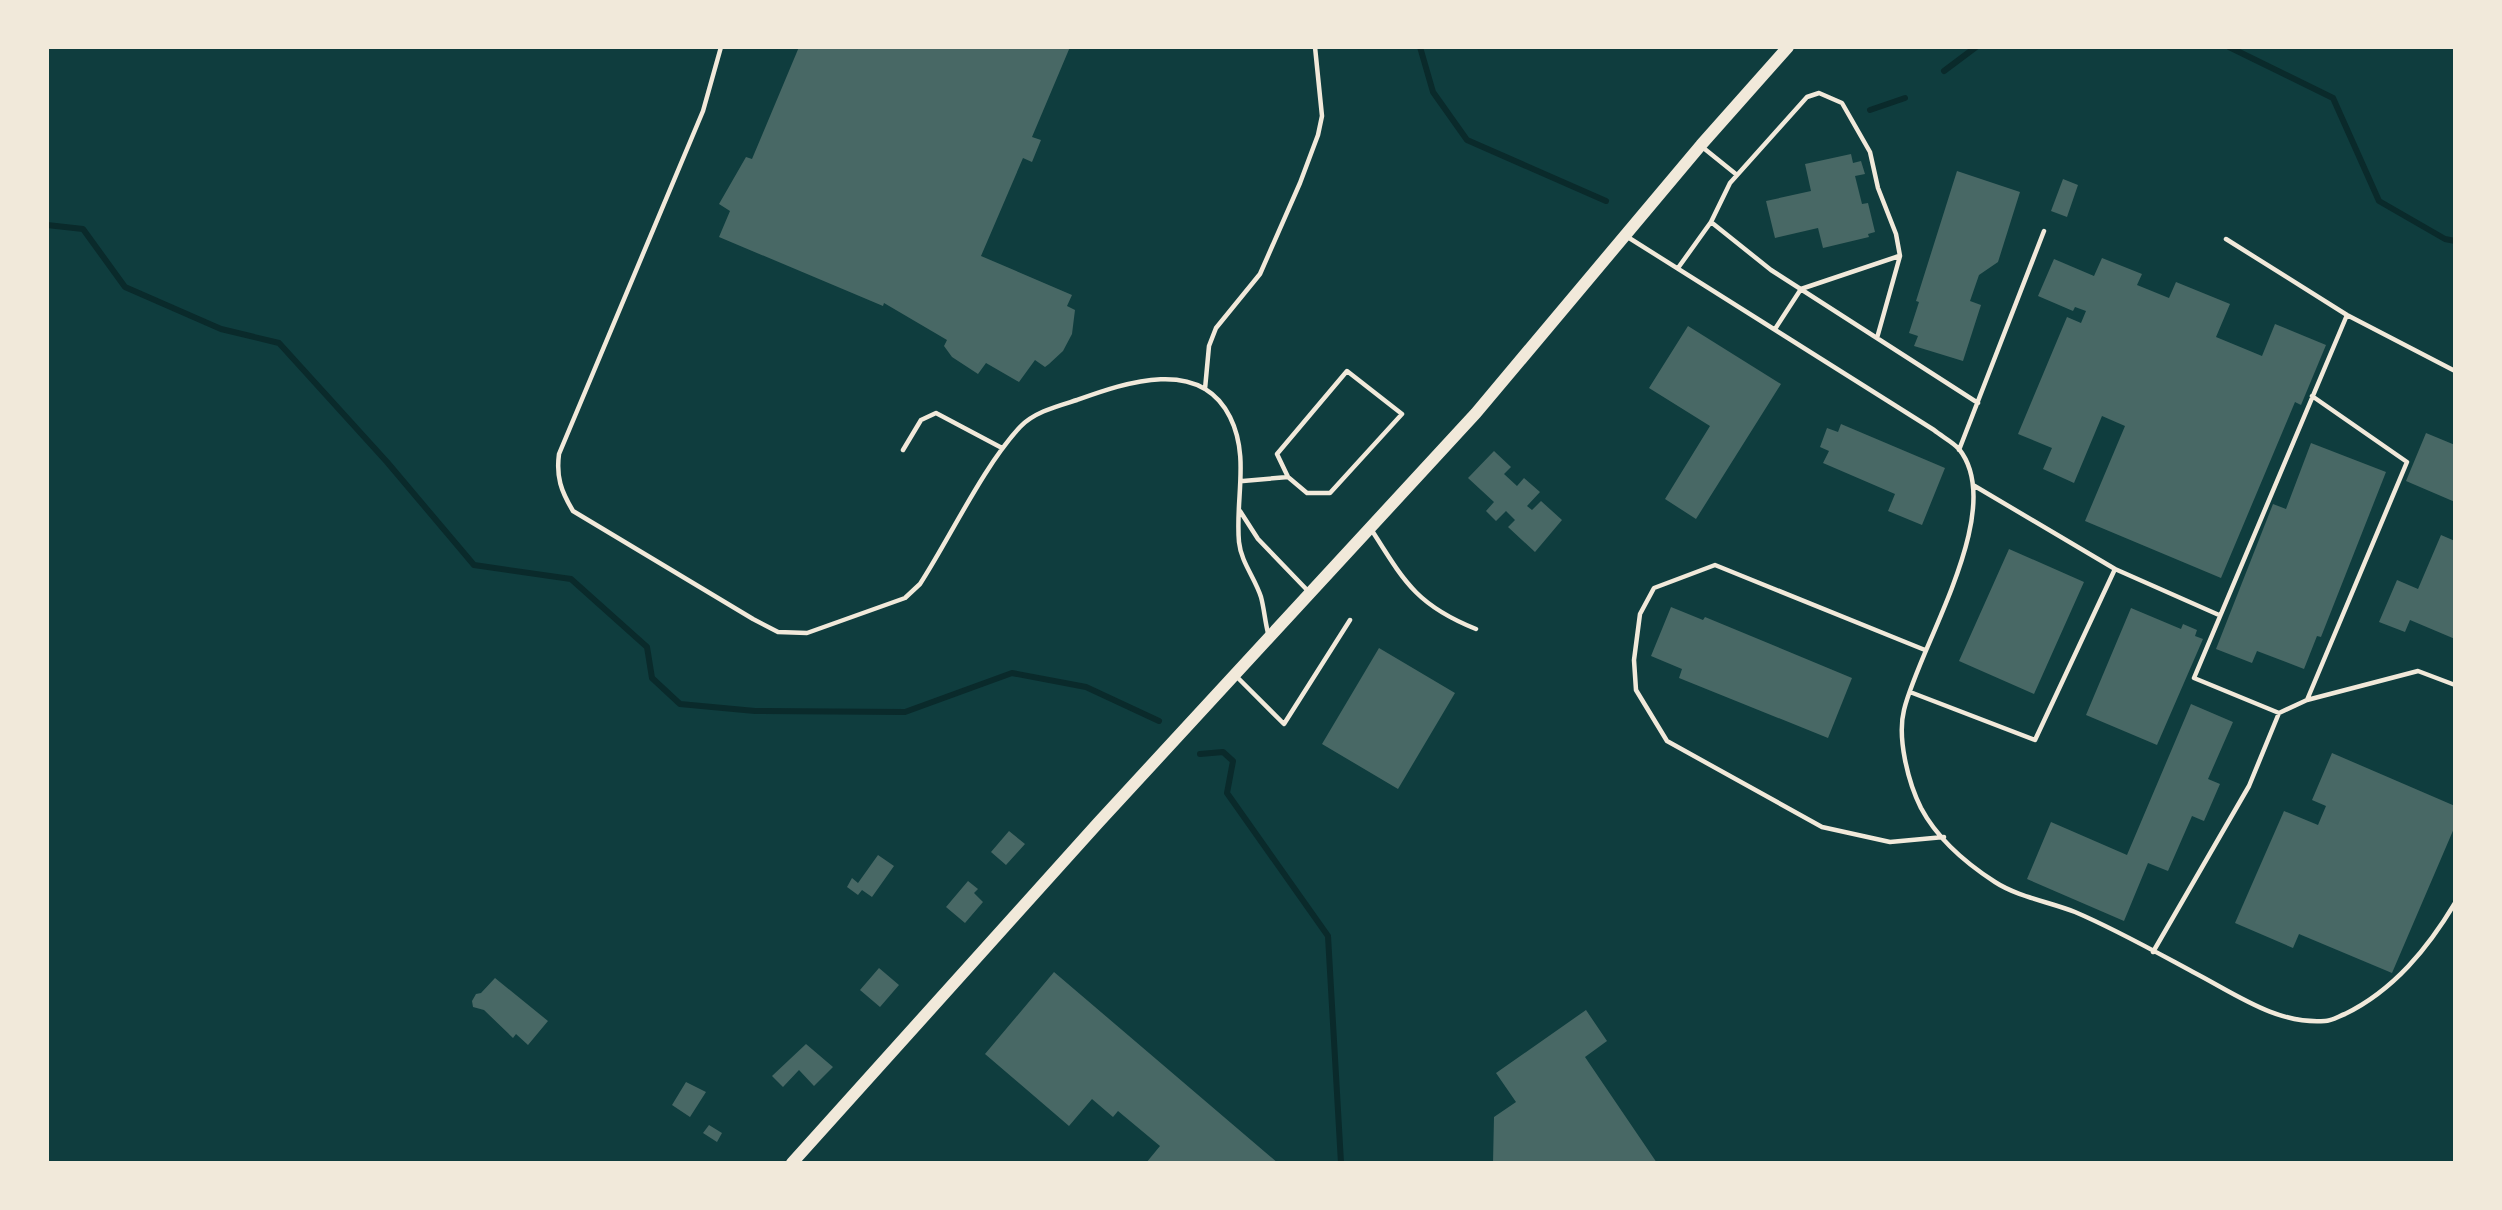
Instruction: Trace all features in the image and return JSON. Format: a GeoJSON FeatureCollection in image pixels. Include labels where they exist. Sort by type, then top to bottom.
{"type":"FeatureCollection","features":[{"type":"Feature","properties":{"kind":"main road"},"geometry":{"type":"LineString","coordinates":[[792,1163],[824,1131],[1098,823],[1476,413],[1701,145],[1788,47]]}},
{"type":"Feature","properties":{"kind":"main road"},"geometry":{"type":"LineString","coordinates":[[800,1163],[824,1131]]}},
{"type":"Feature","properties":{"kind":"lane"},"geometry":{"type":"LineString","coordinates":[[721,47],[703,111],[559,454],[556,471],[562,492],[573,510],[752,619],[778,632],[807,633],[905,598],[920,584],[1002,448],[1023,424],[1051,409],[1117,386],[1164,378],[1194,383],[1215,397],[1229,415],[1238,437],[1243,481],[1239,544],[1260,595],[1269,640]]}},
{"type":"Feature","properties":{"kind":"lane"},"geometry":{"type":"LineString","coordinates":[[1205,390],[1209,346],[1216,328],[1250,290],[1260,274],[1318,135],[1322,116],[1315,47]]}},
{"type":"Feature","properties":{"kind":"lane"},"geometry":{"type":"LineString","coordinates":[[1678,268],[1711,222],[1730,183],[1807,97],[1819,93],[1842,103],[1870,152],[1900,256],[1877,338]]}},
{"type":"Feature","properties":{"kind":"lane"},"geometry":{"type":"LineString","coordinates":[[1701,145],[1737,175]]}},
{"type":"Feature","properties":{"kind":"lane"},"geometry":{"type":"LineString","coordinates":[[1711,222],[1801,289],[1978,403]]}},
{"type":"Feature","properties":{"kind":"lane"},"geometry":{"type":"LineString","coordinates":[[1959,450],[2044,231]]}},
{"type":"Feature","properties":{"kind":"lane"},"geometry":{"type":"LineString","coordinates":[[1625,235],[1934,430],[1959,450],[1973,485],[1968,542],[1952,592],[1925,650],[1903,712],[1905,766],[1922,809],[1955,852],[1998,884],[2076,913],[2253,1006],[2303,1021],[2328,1022],[2359,1007],[2401,976],[2440,927],[2455,902]]}},
{"type":"Feature","properties":{"kind":"lane"},"geometry":{"type":"LineString","coordinates":[[2226,239],[2347,316],[2455,371]]}},
{"type":"Feature","properties":{"kind":"lane"},"geometry":{"type":"LineString","coordinates":[[1775,328],[1801,289],[1900,256]]}},
{"type":"Feature","properties":{"kind":"lane"},"geometry":{"type":"LineString","coordinates":[[2279,713],[2194,678],[2347,316]]}},
{"type":"Feature","properties":{"kind":"lane"},"geometry":{"type":"LineString","coordinates":[[1243,481],[1289,477],[1307,493],[1330,493],[1402,414],[1347,371],[1277,454],[1289,477]]}},
{"type":"Feature","properties":{"kind":"lane"},"geometry":{"type":"LineString","coordinates":[[2306,700],[2407,462],[2312,396]]}},
{"type":"Feature","properties":{"kind":"lane"},"geometry":{"type":"LineString","coordinates":[[903,450],[921,420],[936,413],[1002,448]]}},
{"type":"Feature","properties":{"kind":"lane"},"geometry":{"type":"LineString","coordinates":[[1973,485],[2115,569],[2219,615]]}},
{"type":"Feature","properties":{"kind":"lane"},"geometry":{"type":"LineString","coordinates":[[1240,510],[1258,539],[1311,595]]}},
{"type":"Feature","properties":{"kind":"lane"},"geometry":{"type":"LineString","coordinates":[[1371,529],[1411,591],[1444,617],[1476,629]]}},
{"type":"Feature","properties":{"kind":"lane"},"geometry":{"type":"LineString","coordinates":[[1925,650],[1715,565],[1654,589],[1640,614],[1634,660],[1636,690],[1667,741],[1822,827],[1890,842],[1944,837]]}},
{"type":"Feature","properties":{"kind":"lane"},"geometry":{"type":"LineString","coordinates":[[1910,692],[2035,740],[2115,569]]}},
{"type":"Feature","properties":{"kind":"lane"},"geometry":{"type":"LineString","coordinates":[[1236,675],[1284,724],[1350,620]]}},
{"type":"Feature","properties":{"kind":"lane"},"geometry":{"type":"LineString","coordinates":[[2153,952],[2249,786],[2279,713],[2306,700],[2418,671],[2455,685]]}},
{"type":"Feature","properties":{"kind":"building"},"geometry":{"type":"Polygon","coordinates":[[[799,47],[1070,47],[1032,137],[1041,140],[1032,162],[1023,158],[981,256],[1072,295],[1067,306],[1075,310],[1072,334],[1063,351],[1049,364],[1045,367],[1035,360],[1019,382],[986,363],[978,374],[952,357],[944,346],[947,340],[884,303],[883,306],[719,237],[730,211],[719,204],[746,157],[752,159],[799,47]]]}},
{"type":"Feature","properties":{"kind":"building"},"geometry":{"type":"Polygon","coordinates":[[[1851,154],[1853,163],[1861,161],[1865,174],[1855,176],[1862,204],[1868,203],[1875,232],[1868,234],[1869,237],[1823,248],[1818,228],[1775,238],[1766,201],[1811,191],[1805,164],[1851,154]]]}},
{"type":"Feature","properties":{"kind":"building"},"geometry":{"type":"Polygon","coordinates":[[[1957,171],[2020,192],[1998,262],[1979,275],[1970,301],[1981,305],[1963,361],[1914,346],[1918,336],[1909,333],[1919,302],[1916,301],[1957,171]]]}},
{"type":"Feature","properties":{"kind":"building"},"geometry":{"type":"Polygon","coordinates":[[[2063,179],[2078,185],[2067,217],[2051,211],[2063,179]]]}},
{"type":"Feature","properties":{"kind":"building"},"geometry":{"type":"Polygon","coordinates":[[[2102,258],[2142,274],[2137,285],[2169,298],[2176,282],[2230,304],[2216,337],[2262,356],[2275,324],[2326,345],[2301,405],[2295,402],[2221,578],[2085,521],[2125,426],[2102,416],[2074,483],[2043,469],[2052,448],[2018,434],[2067,317],[2081,323],[2086,311],[2075,307],[2073,311],[2038,296],[2054,259],[2094,276],[2102,258]]]}},
{"type":"Feature","properties":{"kind":"building"},"geometry":{"type":"Polygon","coordinates":[[[1688,326],[1781,384],[1696,519],[1665,499],[1710,426],[1649,388],[1688,326]]]}},
{"type":"Feature","properties":{"kind":"building"},"geometry":{"type":"Polygon","coordinates":[[[1841,424],[1945,468],[1922,525],[1888,511],[1895,494],[1823,463],[1829,451],[1820,447],[1827,428],[1838,432],[1841,424]]]}},
{"type":"Feature","properties":{"kind":"building"},"geometry":{"type":"Polygon","coordinates":[[[2426,433],[2455,445],[2455,502],[2406,481],[2426,433]]]}},
{"type":"Feature","properties":{"kind":"building"},"geometry":{"type":"Polygon","coordinates":[[[2311,443],[2386,472],[2321,637],[2317,636],[2304,669],[2257,651],[2252,663],[2216,649],[2273,504],[2286,509],[2311,443]]]}},
{"type":"Feature","properties":{"kind":"building"},"geometry":{"type":"Polygon","coordinates":[[[1494,451],[1511,467],[1504,474],[1517,486],[1524,478],[1540,492],[1527,506],[1532,510],[1541,501],[1562,520],[1535,552],[1508,527],[1515,520],[1506,511],[1496,521],[1486,511],[1494,502],[1468,478],[1494,451]]]}},
{"type":"Feature","properties":{"kind":"building"},"geometry":{"type":"Polygon","coordinates":[[[2441,535],[2455,541],[2455,639],[2410,620],[2405,632],[2379,622],[2397,580],[2418,589],[2441,535]]]}},
{"type":"Feature","properties":{"kind":"building"},"geometry":{"type":"Polygon","coordinates":[[[2009,549],[2084,582],[2034,694],[1959,661],[2009,549]]]}},
{"type":"Feature","properties":{"kind":"building"},"geometry":{"type":"Polygon","coordinates":[[[1671,607],[1703,620],[1705,617],[1852,678],[1828,738],[1679,678],[1682,669],[1651,656],[1671,607]]]}},
{"type":"Feature","properties":{"kind":"building"},"geometry":{"type":"Polygon","coordinates":[[[2131,608],[2181,629],[2183,624],[2197,630],[2195,636],[2203,639],[2157,745],[2086,715],[2131,608]]]}},
{"type":"Feature","properties":{"kind":"building"},"geometry":{"type":"Polygon","coordinates":[[[1379,648],[1455,693],[1398,789],[1322,744],[1379,648]]]}},
{"type":"Feature","properties":{"kind":"building"},"geometry":{"type":"Polygon","coordinates":[[[2191,704],[2233,722],[2208,779],[2220,784],[2204,821],[2192,816],[2168,871],[2148,863],[2124,921],[2027,879],[2051,822],[2127,855],[2191,704]]]}},
{"type":"Feature","properties":{"kind":"building"},"geometry":{"type":"Polygon","coordinates":[[[2332,753],[2455,806],[2455,826],[2392,973],[2299,934],[2293,948],[2235,923],[2284,811],[2318,825],[2326,806],[2312,800],[2332,753]]]}},
{"type":"Feature","properties":{"kind":"building"},"geometry":{"type":"Polygon","coordinates":[[[1009,831],[1025,844],[1006,865],[991,852],[1009,831]]]}},
{"type":"Feature","properties":{"kind":"building"},"geometry":{"type":"Polygon","coordinates":[[[878,855],[894,866],[872,897],[862,890],[858,895],[847,887],[852,878],[858,883],[878,855]]]}},
{"type":"Feature","properties":{"kind":"building"},"geometry":{"type":"Polygon","coordinates":[[[968,881],[978,889],[974,893],[983,902],[965,923],[946,907],[968,881]]]}},
{"type":"Feature","properties":{"kind":"building"},"geometry":{"type":"Polygon","coordinates":[[[879,968],[899,985],[880,1007],[860,990],[879,968]]]}},
{"type":"Feature","properties":{"kind":"building"},"geometry":{"type":"Polygon","coordinates":[[[1054,972],[1278,1163],[1146,1163],[1160,1146],[1118,1111],[1113,1117],[1092,1099],[1069,1126],[985,1054],[1054,972]]]}},
{"type":"Feature","properties":{"kind":"building"},"geometry":{"type":"Polygon","coordinates":[[[495,978],[548,1021],[528,1045],[516,1034],[513,1038],[484,1010],[473,1007],[472,1001],[476,994],[481,993],[495,978]]]}},
{"type":"Feature","properties":{"kind":"building"},"geometry":{"type":"Polygon","coordinates":[[[1586,1010],[1607,1041],[1585,1057],[1657,1163],[1493,1163],[1494,1117],[1516,1102],[1496,1073],[1586,1010]]]}},
{"type":"Feature","properties":{"kind":"building"},"geometry":{"type":"Polygon","coordinates":[[[806,1044],[833,1067],[814,1086],[799,1070],[783,1087],[772,1076],[806,1044]]]}},
{"type":"Feature","properties":{"kind":"building"},"geometry":{"type":"Polygon","coordinates":[[[686,1082],[706,1092],[690,1117],[672,1105],[686,1082]]]}},
{"type":"Feature","properties":{"kind":"building"},"geometry":{"type":"Polygon","coordinates":[[[709,1125],[722,1133],[717,1142],[703,1133],[709,1125]]]}},
{"type":"Feature","properties":{"kind":"waterway"},"geometry":{"type":"LineString","coordinates":[[1420,47],[1433,92],[1467,140],[1606,201]]}},
{"type":"Feature","properties":{"kind":"waterway"},"geometry":{"type":"LineString","coordinates":[[1944,71],[1976,47]]}},
{"type":"Feature","properties":{"kind":"waterway"},"geometry":{"type":"LineString","coordinates":[[2229,47],[2333,98],[2379,201],[2445,239],[2455,241]]}},
{"type":"Feature","properties":{"kind":"waterway"},"geometry":{"type":"LineString","coordinates":[[1870,110],[1905,98]]}},
{"type":"Feature","properties":{"kind":"waterway"},"geometry":{"type":"LineString","coordinates":[[47,225],[83,229],[125,287],[221,329],[279,343],[387,462],[474,565],[571,579],[647,647],[652,678],[680,704],[755,711],[905,712],[1012,673],[1086,687],[1159,721]]}},
{"type":"Feature","properties":{"kind":"waterway"},"geometry":{"type":"LineString","coordinates":[[1200,754],[1223,752],[1233,761],[1227,793],[1328,936],[1341,1163]]}}]}
